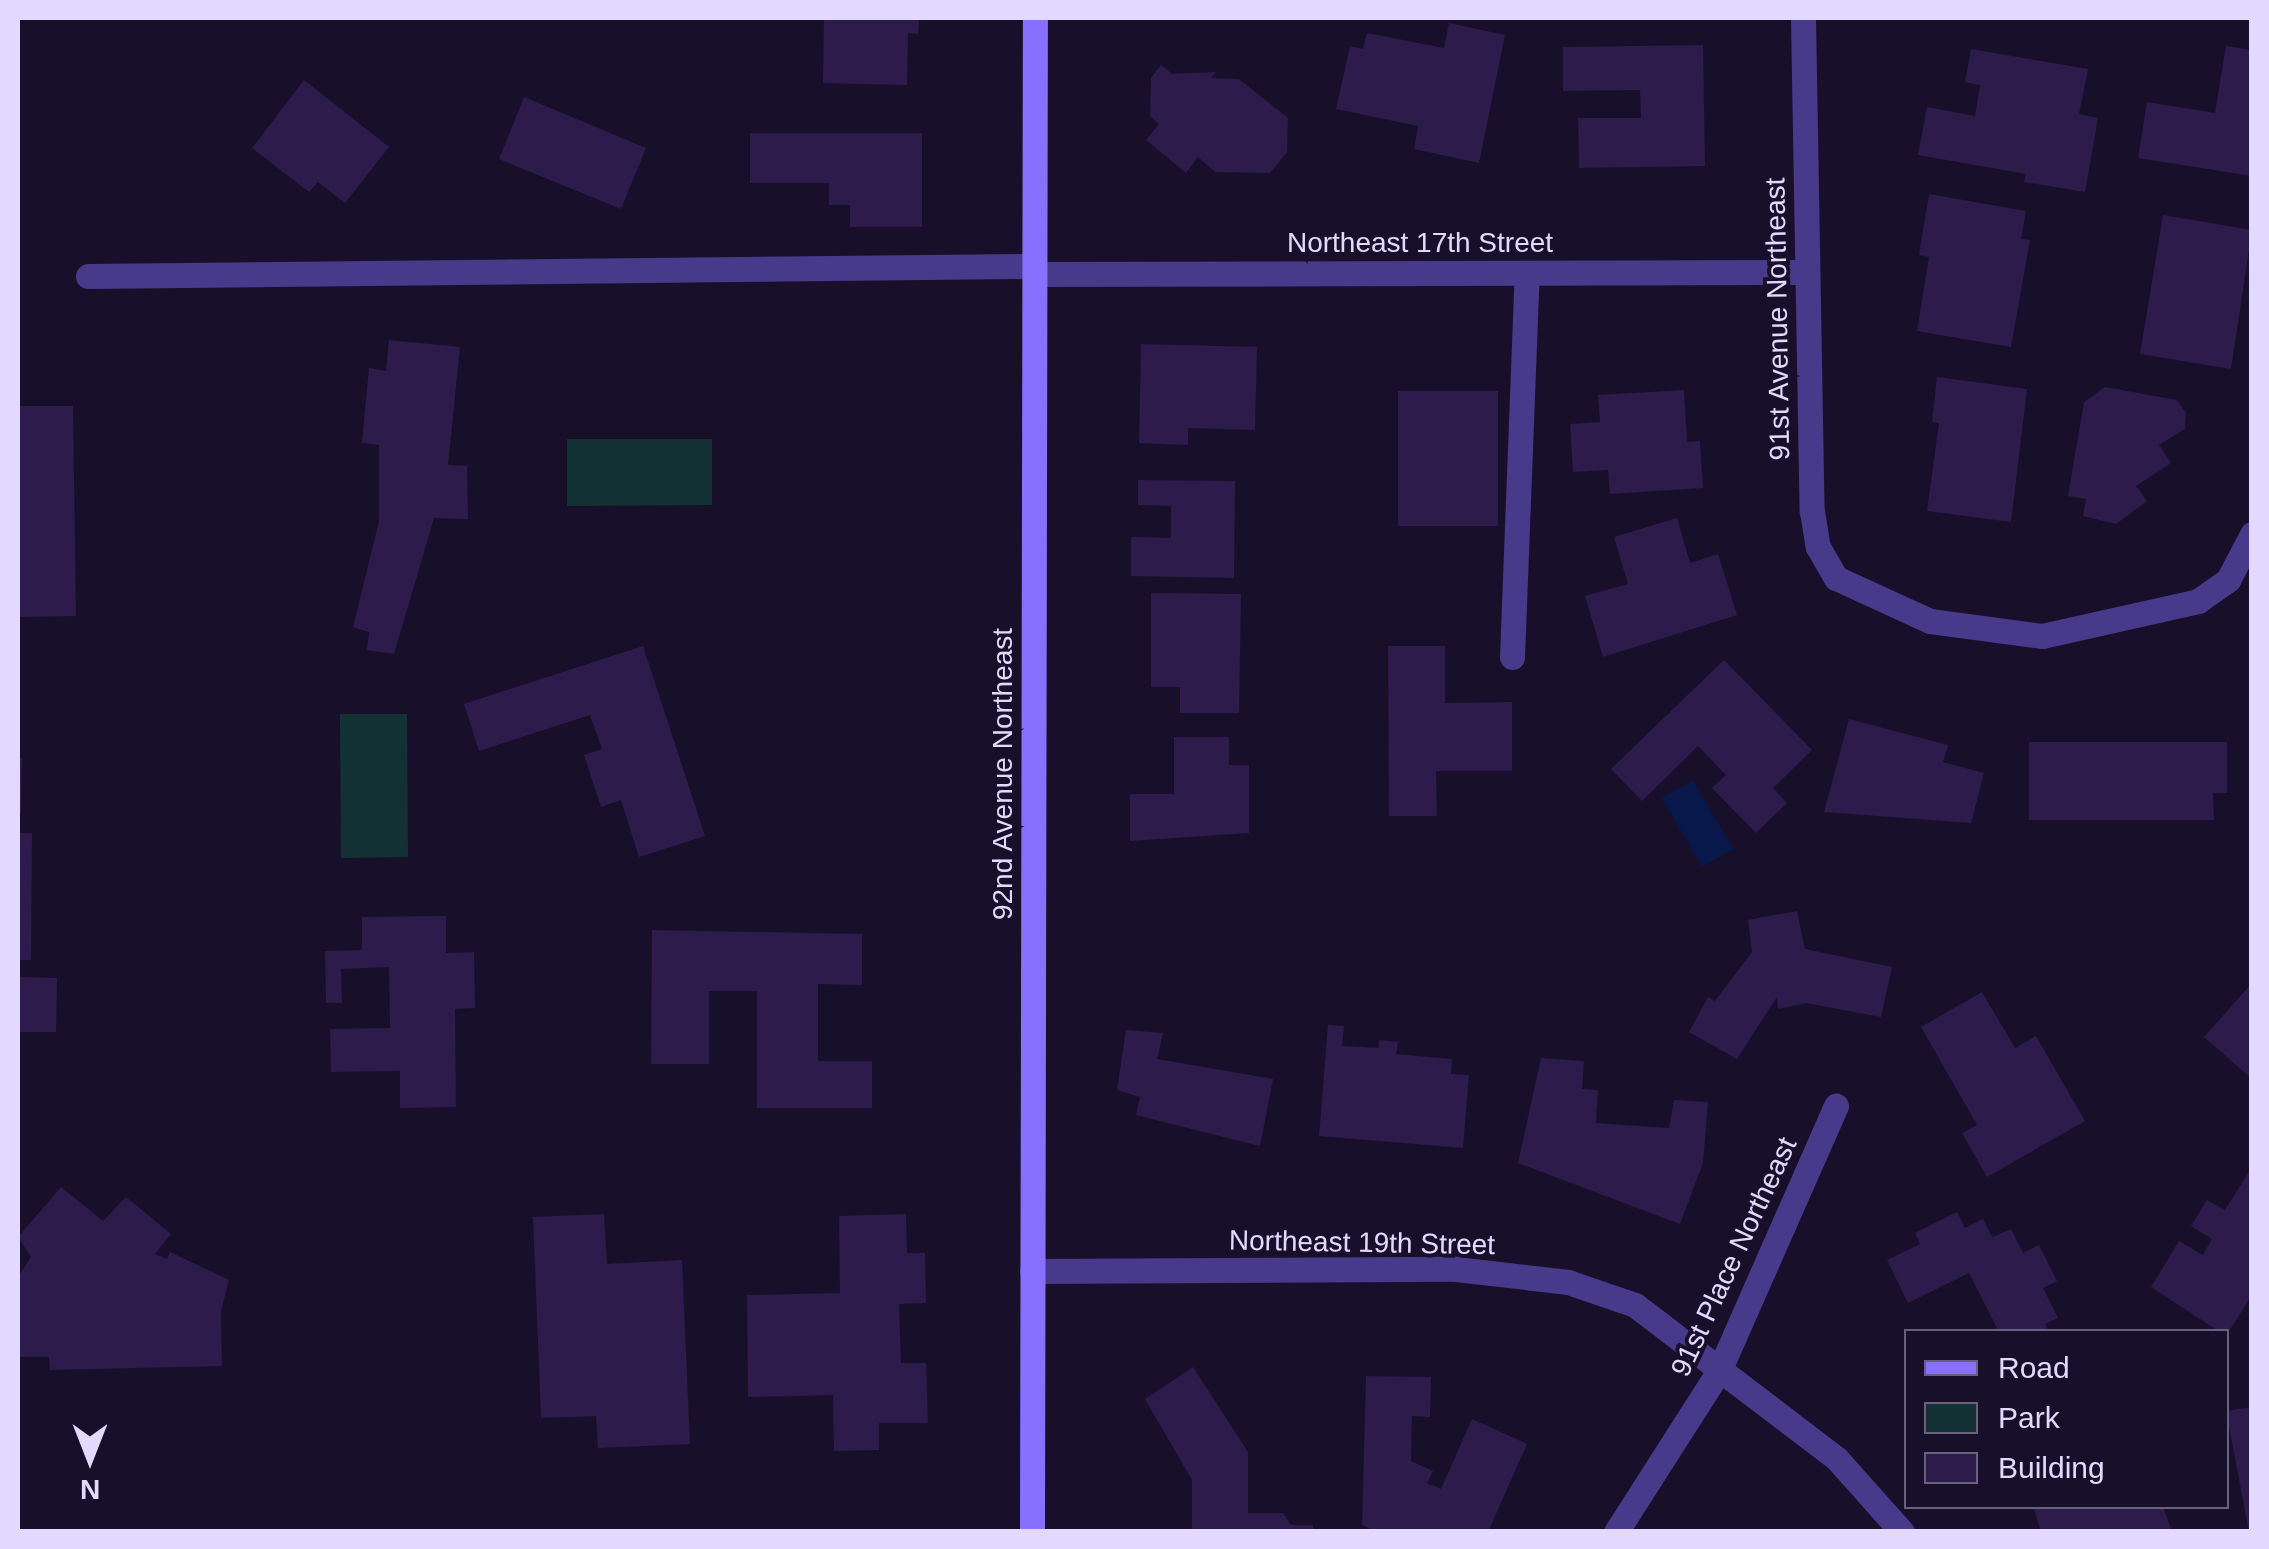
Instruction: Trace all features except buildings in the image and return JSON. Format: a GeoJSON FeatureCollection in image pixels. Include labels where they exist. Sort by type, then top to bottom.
{"type":"FeatureCollection","features":[{"type":"Feature","properties":{"kind":"main road","name":"92nd Avenue Northeast"},"geometry":{"type":"LineString","coordinates":[[1032,1532],[1035,18]]}},
{"type":"Feature","properties":{"kind":"street","name":"91st Avenue Northeast"},"geometry":{"type":"LineString","coordinates":[[1803,18],[1807,272],[1818,547],[1836,578],[1930,622],[2042,636],[2198,601],[2228,580],[2252,534]]}},
{"type":"Feature","properties":{"kind":"street","name":"Northeast 17th Street"},"geometry":{"type":"LineString","coordinates":[[88,276],[1034,270],[1807,272]]}},
{"type":"Feature","properties":{"kind":"street"},"geometry":{"type":"LineString","coordinates":[[1512,657],[1527,273]]}},
{"type":"Feature","properties":{"kind":"street","name":"91st Place Northeast"},"geometry":{"type":"LineString","coordinates":[[1616,1532],[1719,1371],[1836,1106]]}},
{"type":"Feature","properties":{"kind":"street","name":"Northeast 19th Street"},"geometry":{"type":"LineString","coordinates":[[1032,1271],[1456,1269],[1568,1282],[1635,1305],[1837,1458],[1902,1532]]}},
{"type":"Feature","properties":{"kind":"green space"},"geometry":{"type":"Polygon","coordinates":[[[567,439],[712,439],[712,505],[567,506],[567,439]]]}},
{"type":"Feature","properties":{"kind":"green space"},"geometry":{"type":"Polygon","coordinates":[[[340,714],[407,714],[408,857],[341,858],[340,714]]]}},
{"type":"Feature","properties":{"kind":"shaded area"},"geometry":{"type":"Polygon","coordinates":[[[1693,780],[1733,849],[1702,867],[1662,798],[1693,780]]]}}]}
